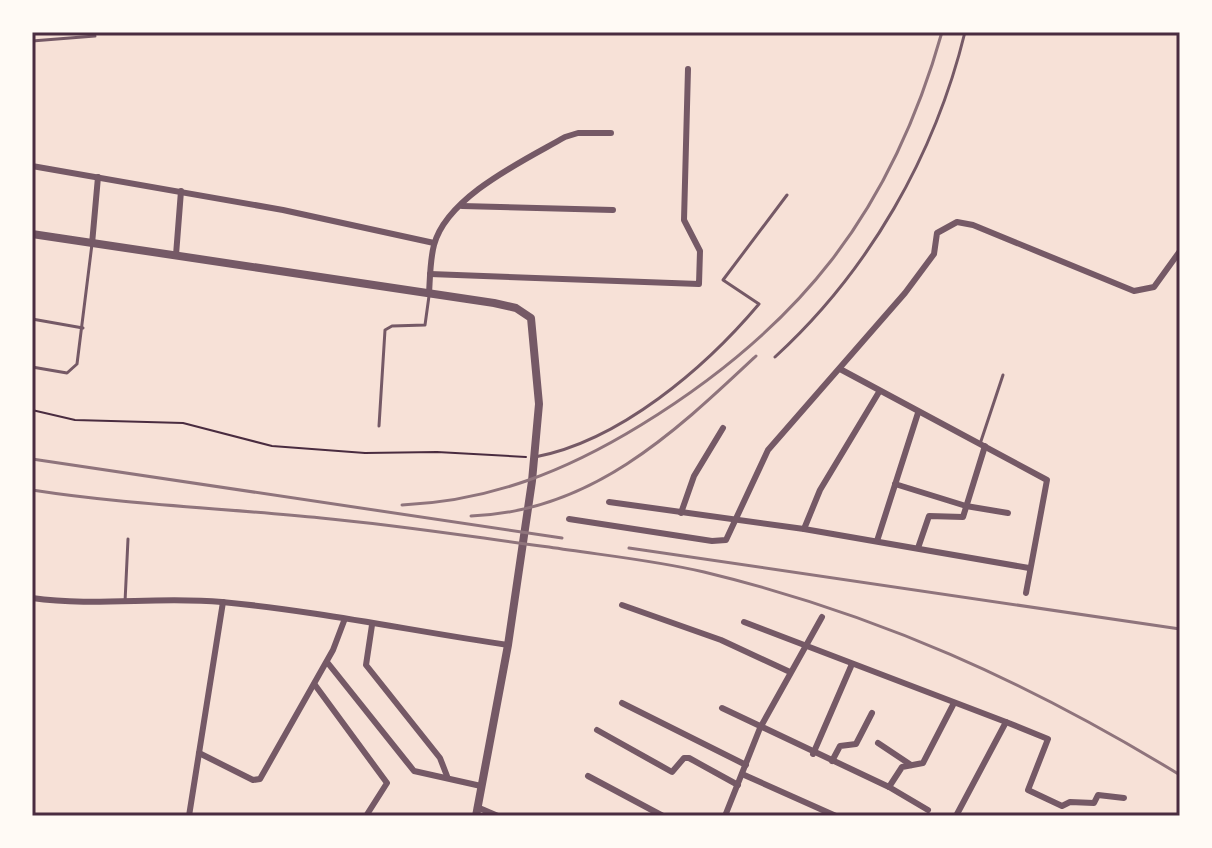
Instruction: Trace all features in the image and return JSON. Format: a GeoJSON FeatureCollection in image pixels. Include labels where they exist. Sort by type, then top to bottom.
{"type":"FeatureCollection","features":[{"type":"Feature","properties":{"kind":"street"},"geometry":{"type":"LineString","coordinates":[[430,274],[699,284],[700,251],[684,220],[688,69]]}},
{"type":"Feature","properties":{"kind":"street"},"geometry":{"type":"LineString","coordinates":[[429,294],[434,243],[462,206],[487,184],[565,137],[578,133],[611,133]]}},
{"type":"Feature","properties":{"kind":"street"},"geometry":{"type":"LineString","coordinates":[[32,166],[332,219],[434,243]]}},
{"type":"Feature","properties":{"kind":"street"},"geometry":{"type":"LineString","coordinates":[[92,244],[98,177]]}},
{"type":"Feature","properties":{"kind":"street"},"geometry":{"type":"LineString","coordinates":[[176,255],[181,191]]}},
{"type":"Feature","properties":{"kind":"street"},"geometry":{"type":"LineString","coordinates":[[462,206],[613,210]]}},
{"type":"Feature","properties":{"kind":"street"},"geometry":{"type":"LineString","coordinates":[[569,519],[720,542],[726,540],[768,450],[840,369],[934,254],[939,231],[957,222],[973,225],[1141,292],[1154,287],[1180,251]]}},
{"type":"Feature","properties":{"kind":"street"},"geometry":{"type":"LineString","coordinates":[[32,234],[516,308],[531,318],[539,404],[508,645],[477,812],[498,816]]}},
{"type":"Feature","properties":{"kind":"street"},"geometry":{"type":"LineString","coordinates":[[840,369],[1047,480],[1026,593]]}},
{"type":"Feature","properties":{"kind":"street"},"geometry":{"type":"LineString","coordinates":[[804,529],[820,490],[879,392]]}},
{"type":"Feature","properties":{"kind":"street"},"geometry":{"type":"LineString","coordinates":[[877,541],[918,413]]}},
{"type":"Feature","properties":{"kind":"street"},"geometry":{"type":"LineString","coordinates":[[681,513],[694,476],[723,428]]}},
{"type":"Feature","properties":{"kind":"street"},"geometry":{"type":"LineString","coordinates":[[918,548],[929,516],[962,518],[983,445]]}},
{"type":"Feature","properties":{"kind":"street"},"geometry":{"type":"LineString","coordinates":[[895,484],[966,506],[1008,513]]}},
{"type":"Feature","properties":{"kind":"street"},"geometry":{"type":"LineString","coordinates":[[609,502],[804,529],[1029,568]]}},
{"type":"Feature","properties":{"kind":"street"},"geometry":{"type":"LineString","coordinates":[[32,598],[77,604],[223,602],[508,645]]}},
{"type":"Feature","properties":{"kind":"street"},"geometry":{"type":"LineString","coordinates":[[189,816],[223,602]]}},
{"type":"Feature","properties":{"kind":"street"},"geometry":{"type":"LineString","coordinates":[[622,605],[721,640],[790,672]]}},
{"type":"Feature","properties":{"kind":"street"},"geometry":{"type":"LineString","coordinates":[[725,816],[760,728],[822,617]]}},
{"type":"Feature","properties":{"kind":"street"},"geometry":{"type":"LineString","coordinates":[[199,753],[253,780],[260,779],[315,685],[344,621]]}},
{"type":"Feature","properties":{"kind":"street"},"geometry":{"type":"LineString","coordinates":[[744,622],[1048,739],[1028,790],[1062,806],[1070,802],[1094,803],[1098,795],[1124,798]]}},
{"type":"Feature","properties":{"kind":"street"},"geometry":{"type":"LineString","coordinates":[[372,625],[366,665],[440,758],[447,776]]}},
{"type":"Feature","properties":{"kind":"street"},"geometry":{"type":"LineString","coordinates":[[327,662],[414,771],[481,786]]}},
{"type":"Feature","properties":{"kind":"street"},"geometry":{"type":"LineString","coordinates":[[813,754],[852,664]]}},
{"type":"Feature","properties":{"kind":"street"},"geometry":{"type":"LineString","coordinates":[[315,685],[387,783],[366,816]]}},
{"type":"Feature","properties":{"kind":"street"},"geometry":{"type":"LineString","coordinates":[[622,703],[746,765]]}},
{"type":"Feature","properties":{"kind":"street"},"geometry":{"type":"LineString","coordinates":[[889,787],[902,767],[923,763],[954,703]]}},
{"type":"Feature","properties":{"kind":"street"},"geometry":{"type":"LineString","coordinates":[[722,708],[813,754],[889,787],[928,810]]}},
{"type":"Feature","properties":{"kind":"street"},"geometry":{"type":"LineString","coordinates":[[832,761],[840,746],[856,744],[872,713]]}},
{"type":"Feature","properties":{"kind":"street"},"geometry":{"type":"LineString","coordinates":[[956,816],[1006,722]]}},
{"type":"Feature","properties":{"kind":"street"},"geometry":{"type":"LineString","coordinates":[[597,730],[672,772],[684,758],[689,758],[738,785]]}},
{"type":"Feature","properties":{"kind":"street"},"geometry":{"type":"LineString","coordinates":[[878,743],[912,766]]}},
{"type":"Feature","properties":{"kind":"street"},"geometry":{"type":"LineString","coordinates":[[742,774],[836,816]]}},
{"type":"Feature","properties":{"kind":"street"},"geometry":{"type":"LineString","coordinates":[[588,776],[663,816]]}},
{"type":"Feature","properties":{"kind":"lane"},"geometry":{"type":"LineString","coordinates":[[775,357],[812,323],[847,280],[893,211],[943,107],[965,32]]}},
{"type":"Feature","properties":{"kind":"lane"},"geometry":{"type":"LineString","coordinates":[[32,41],[95,36]]}},
{"type":"Feature","properties":{"kind":"lane"},"geometry":{"type":"LineString","coordinates":[[533,457],[570,447],[611,428],[717,351],[759,304],[723,280],[787,195]]}},
{"type":"Feature","properties":{"kind":"lane"},"geometry":{"type":"LineString","coordinates":[[32,367],[67,373],[74,370],[83,328],[92,244]]}},
{"type":"Feature","properties":{"kind":"lane"},"geometry":{"type":"LineString","coordinates":[[379,426],[385,330],[392,326],[425,325],[429,294]]}},
{"type":"Feature","properties":{"kind":"lane"},"geometry":{"type":"LineString","coordinates":[[32,319],[83,328]]}},
{"type":"Feature","properties":{"kind":"lane"},"geometry":{"type":"LineString","coordinates":[[983,445],[1003,375]]}},
{"type":"Feature","properties":{"kind":"lane"},"geometry":{"type":"LineString","coordinates":[[125,602],[128,539]]}},
{"type":"Feature","properties":{"kind":"path"},"geometry":{"type":"LineString","coordinates":[[32,410],[75,420],[183,423],[272,446],[365,453],[431,452],[533,457]]}},
{"type":"Feature","properties":{"kind":"railway"},"geometry":{"type":"LineString","coordinates":[[402,505],[497,490],[527,481],[585,456],[641,425],[697,388],[748,348],[792,306],[832,260],[866,210],[896,156],[921,97],[942,32]]}},
{"type":"Feature","properties":{"kind":"railway"},"geometry":{"type":"LineString","coordinates":[[471,516],[514,511],[555,500],[592,484],[661,439],[756,356]]}},
{"type":"Feature","properties":{"kind":"railway"},"geometry":{"type":"LineString","coordinates":[[32,459],[562,538]]}},
{"type":"Feature","properties":{"kind":"railway"},"geometry":{"type":"LineString","coordinates":[[32,490],[378,524],[626,558],[704,572],[830,608],[950,654],[1066,710],[1180,775]]}},
{"type":"Feature","properties":{"kind":"railway"},"geometry":{"type":"LineString","coordinates":[[629,548],[1180,629]]}}]}
